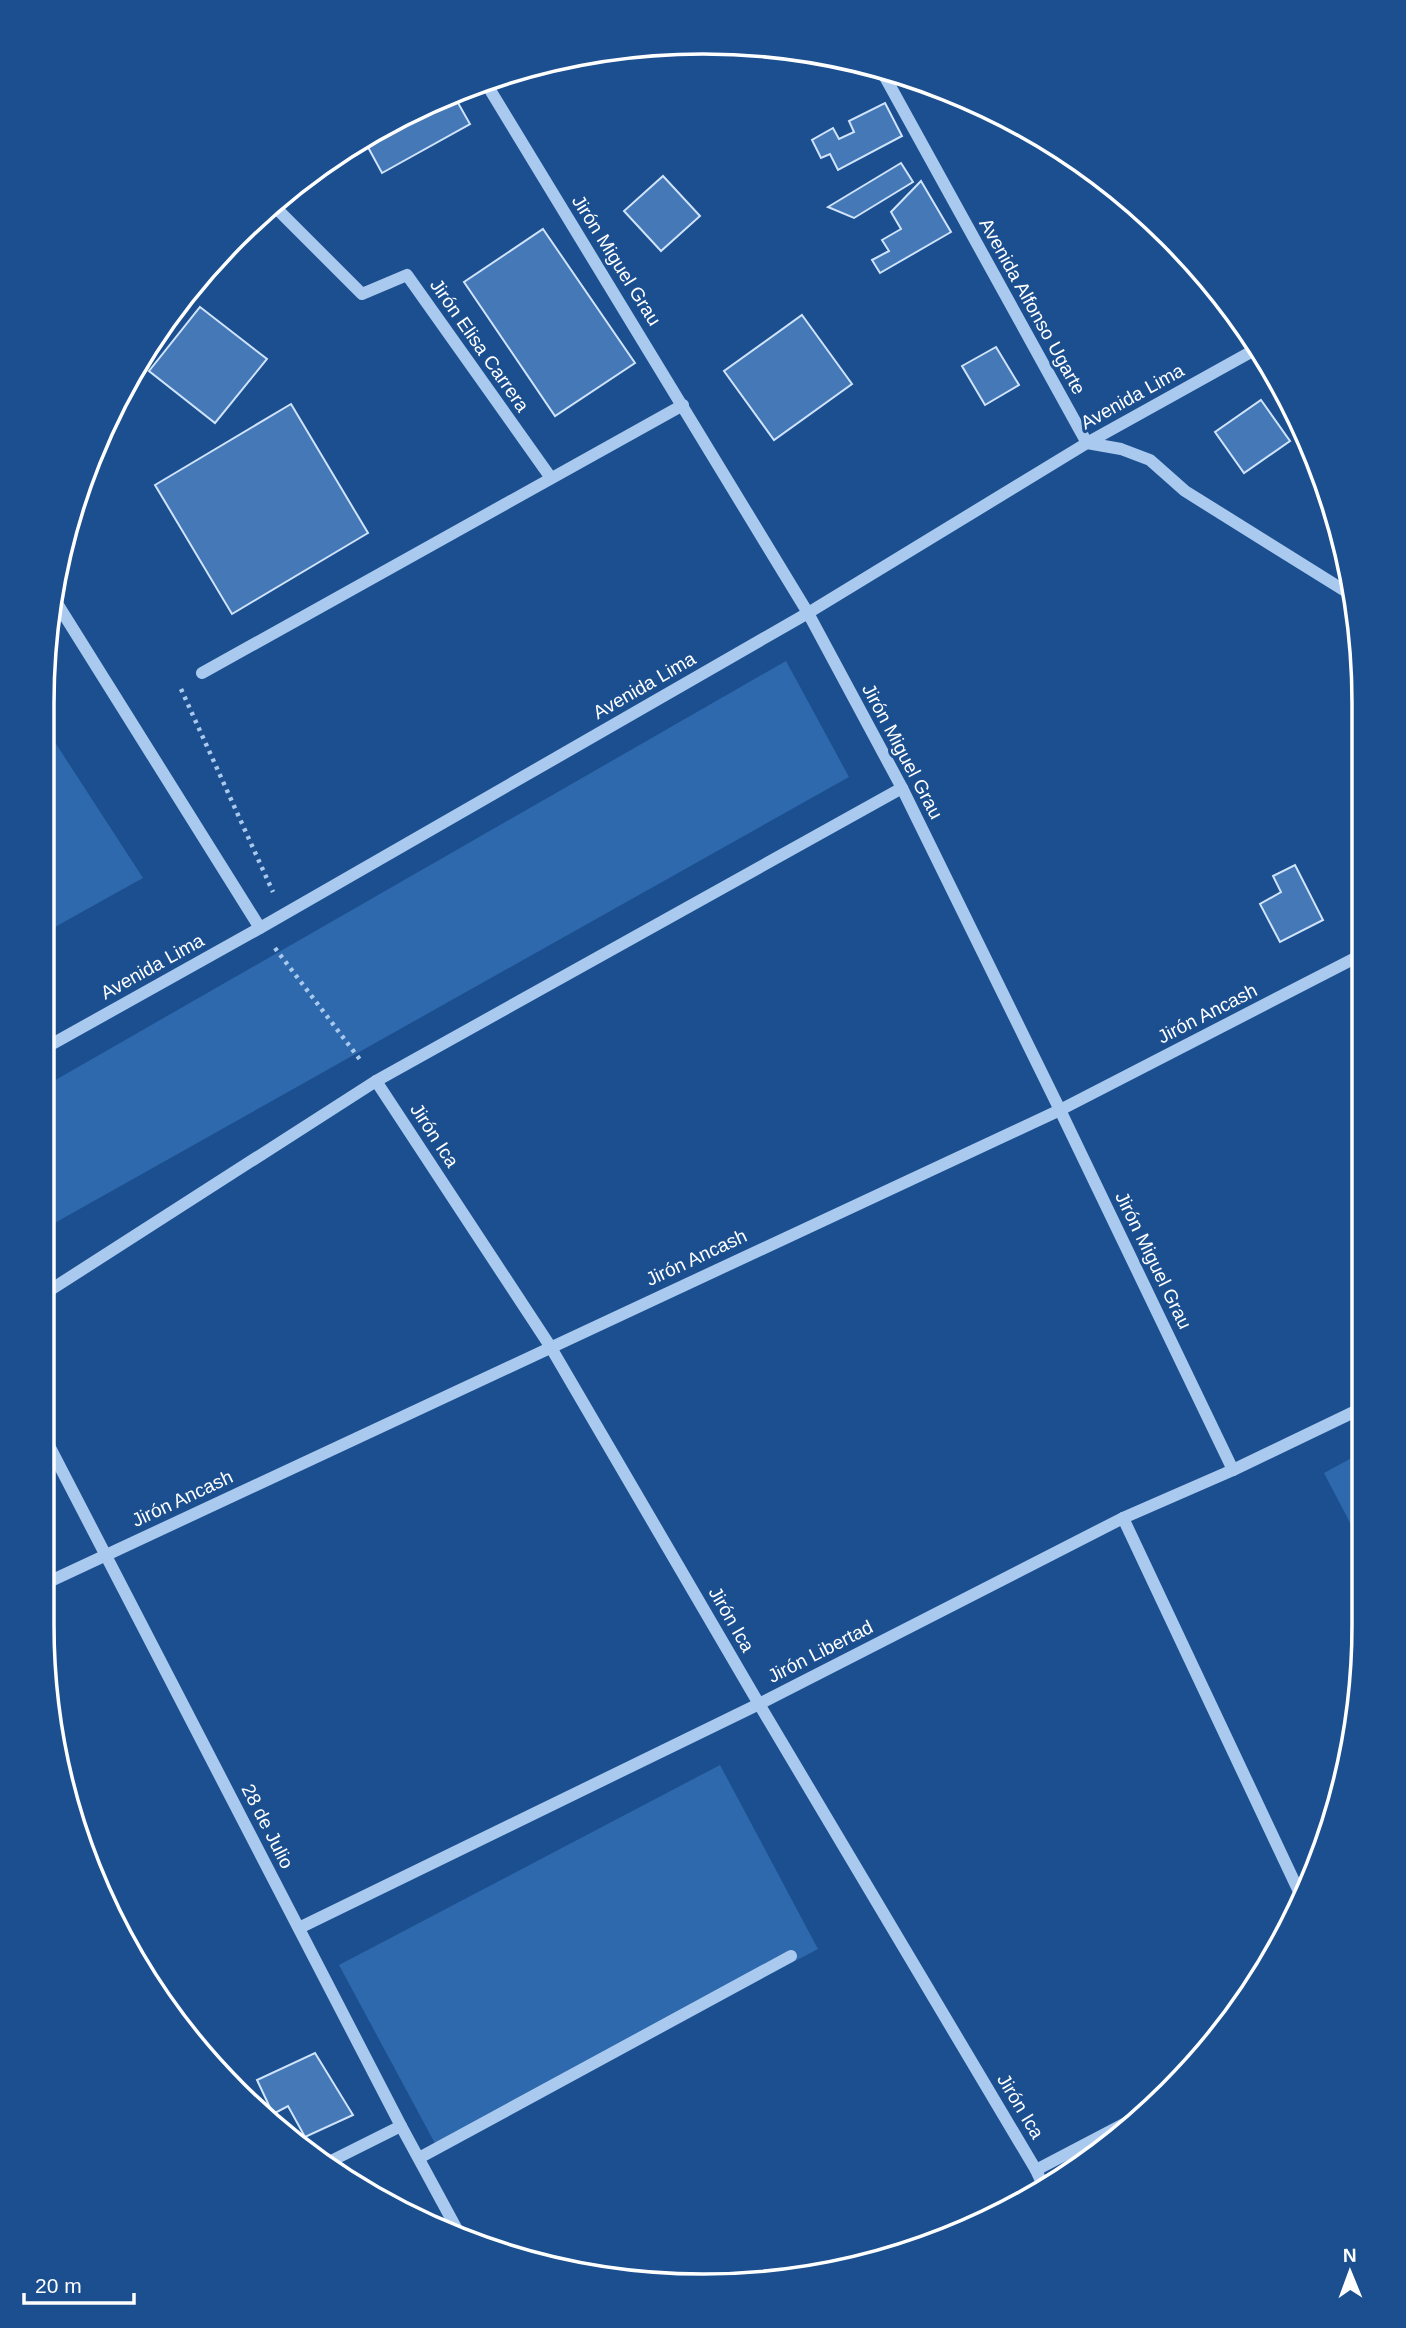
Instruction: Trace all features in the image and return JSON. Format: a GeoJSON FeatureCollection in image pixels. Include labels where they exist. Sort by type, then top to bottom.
{"type":"FeatureCollection","features":[{"type":"Feature","properties":{"kind":"street","name":"Avenida Alfonso Ugarte"},"geometry":{"type":"LineString","coordinates":[[887,81],[1087,443]]}},
{"type":"Feature","properties":{"kind":"street","name":"Jirón Miguel Grau"},"geometry":{"type":"LineString","coordinates":[[490,90],[808,613],[902,788],[1233,1470]]}},
{"type":"Feature","properties":{"kind":"street","name":"Jirón Elisa Carrera"},"geometry":{"type":"LineString","coordinates":[[279,211],[362,294],[407,275],[551,478]]}},
{"type":"Feature","properties":{"kind":"street","name":"Avenida Lima"},"geometry":{"type":"LineString","coordinates":[[54,1043],[283,915],[808,613],[1087,443],[1249,353]]}},
{"type":"Feature","properties":{"kind":"street"},"geometry":{"type":"LineString","coordinates":[[202,673],[683,405]]}},
{"type":"Feature","properties":{"kind":"street"},"geometry":{"type":"LineString","coordinates":[[1087,443],[1121,449],[1150,460],[1185,492],[1341,588]]}},
{"type":"Feature","properties":{"kind":"street"},"geometry":{"type":"LineString","coordinates":[[61,610],[260,928]]}},
{"type":"Feature","properties":{"kind":"street"},"geometry":{"type":"LineString","coordinates":[[54,1288],[376,1081],[902,788]]}},
{"type":"Feature","properties":{"kind":"street","name":"Jirón Ancash"},"geometry":{"type":"LineString","coordinates":[[54,1579],[1060,1110],[1352,960]]}},
{"type":"Feature","properties":{"kind":"street","name":"Jirón Ica"},"geometry":{"type":"LineString","coordinates":[[376,1081],[550,1346],[1040,2179]]}},
{"type":"Feature","properties":{"kind":"street","name":"Jirón Libertad"},"geometry":{"type":"LineString","coordinates":[[299,1928],[760,1704],[1123,1518],[1233,1470],[1352,1413]]}},
{"type":"Feature","properties":{"kind":"street","name":"28 de Julio"},"geometry":{"type":"LineString","coordinates":[[54,1455],[454,2224]]}},
{"type":"Feature","properties":{"kind":"street"},"geometry":{"type":"LineString","coordinates":[[1123,1518],[1296,1886]]}},
{"type":"Feature","properties":{"kind":"street"},"geometry":{"type":"LineString","coordinates":[[419,2158],[790,1956]]}},
{"type":"Feature","properties":{"kind":"street"},"geometry":{"type":"LineString","coordinates":[[335,2159],[401,2126]]}},
{"type":"Feature","properties":{"kind":"street"},"geometry":{"type":"LineString","coordinates":[[1036,2170],[1107,2133]]}},
{"type":"Feature","properties":{"kind":"path"},"geometry":{"type":"LineString","coordinates":[[202,673],[178,684],[283,915]]}},
{"type":"Feature","properties":{"kind":"path"},"geometry":{"type":"LineString","coordinates":[[260,928],[376,1081]]}},
{"type":"Feature","properties":{"kind":"shaded area"},"geometry":{"type":"Polygon","coordinates":[[[786,661],[849,777],[54,1223],[54,1081],[786,661]]]}},
{"type":"Feature","properties":{"kind":"shaded area"},"geometry":{"type":"Polygon","coordinates":[[[54,741],[143,878],[54,928],[54,741]]]}},
{"type":"Feature","properties":{"kind":"shaded area"},"geometry":{"type":"Polygon","coordinates":[[[1352,1458],[1352,1527],[1324,1473],[1352,1458]]]}},
{"type":"Feature","properties":{"kind":"shaded area"},"geometry":{"type":"Polygon","coordinates":[[[720,1765],[818,1949],[438,2149],[339,1965],[720,1765]]]}},
{"type":"Feature","properties":{"kind":"building"},"geometry":{"type":"Polygon","coordinates":[[[458,103],[470,124],[382,173],[368,148],[416,121],[458,103]]]}},
{"type":"Feature","properties":{"kind":"building"},"geometry":{"type":"Polygon","coordinates":[[[885,103],[902,136],[838,170],[830,154],[821,158],[812,140],[833,128],[839,139],[854,132],[849,121],[885,103]]]}},
{"type":"Feature","properties":{"kind":"building"},"geometry":{"type":"Polygon","coordinates":[[[901,163],[913,182],[854,218],[828,207],[901,163]]]}},
{"type":"Feature","properties":{"kind":"building"},"geometry":{"type":"Polygon","coordinates":[[[663,176],[700,216],[661,251],[624,211],[663,176]]]}},
{"type":"Feature","properties":{"kind":"building"},"geometry":{"type":"Polygon","coordinates":[[[921,181],[951,232],[880,273],[872,260],[889,251],[882,240],[901,229],[891,212],[921,181]]]}},
{"type":"Feature","properties":{"kind":"building"},"geometry":{"type":"Polygon","coordinates":[[[543,229],[635,363],[555,416],[464,282],[543,229]]]}},
{"type":"Feature","properties":{"kind":"building"},"geometry":{"type":"Polygon","coordinates":[[[200,307],[267,359],[215,423],[149,371],[200,307]]]}},
{"type":"Feature","properties":{"kind":"building"},"geometry":{"type":"Polygon","coordinates":[[[802,315],[852,384],[774,440],[724,371],[802,315]]]}},
{"type":"Feature","properties":{"kind":"building"},"geometry":{"type":"Polygon","coordinates":[[[996,347],[1019,385],[985,405],[962,366],[996,347]]]}},
{"type":"Feature","properties":{"kind":"building"},"geometry":{"type":"Polygon","coordinates":[[[1261,400],[1290,441],[1244,473],[1215,432],[1261,400]]]}},
{"type":"Feature","properties":{"kind":"building"},"geometry":{"type":"Polygon","coordinates":[[[291,404],[368,533],[232,614],[155,485],[291,404]]]}},
{"type":"Feature","properties":{"kind":"building"},"geometry":{"type":"Polygon","coordinates":[[[1295,865],[1323,920],[1280,942],[1260,904],[1281,892],[1273,876],[1295,865]]]}},
{"type":"Feature","properties":{"kind":"building"},"geometry":{"type":"Polygon","coordinates":[[[315,2053],[353,2115],[305,2137],[288,2106],[275,2113],[271,2109],[257,2080],[315,2053]]]}}]}
